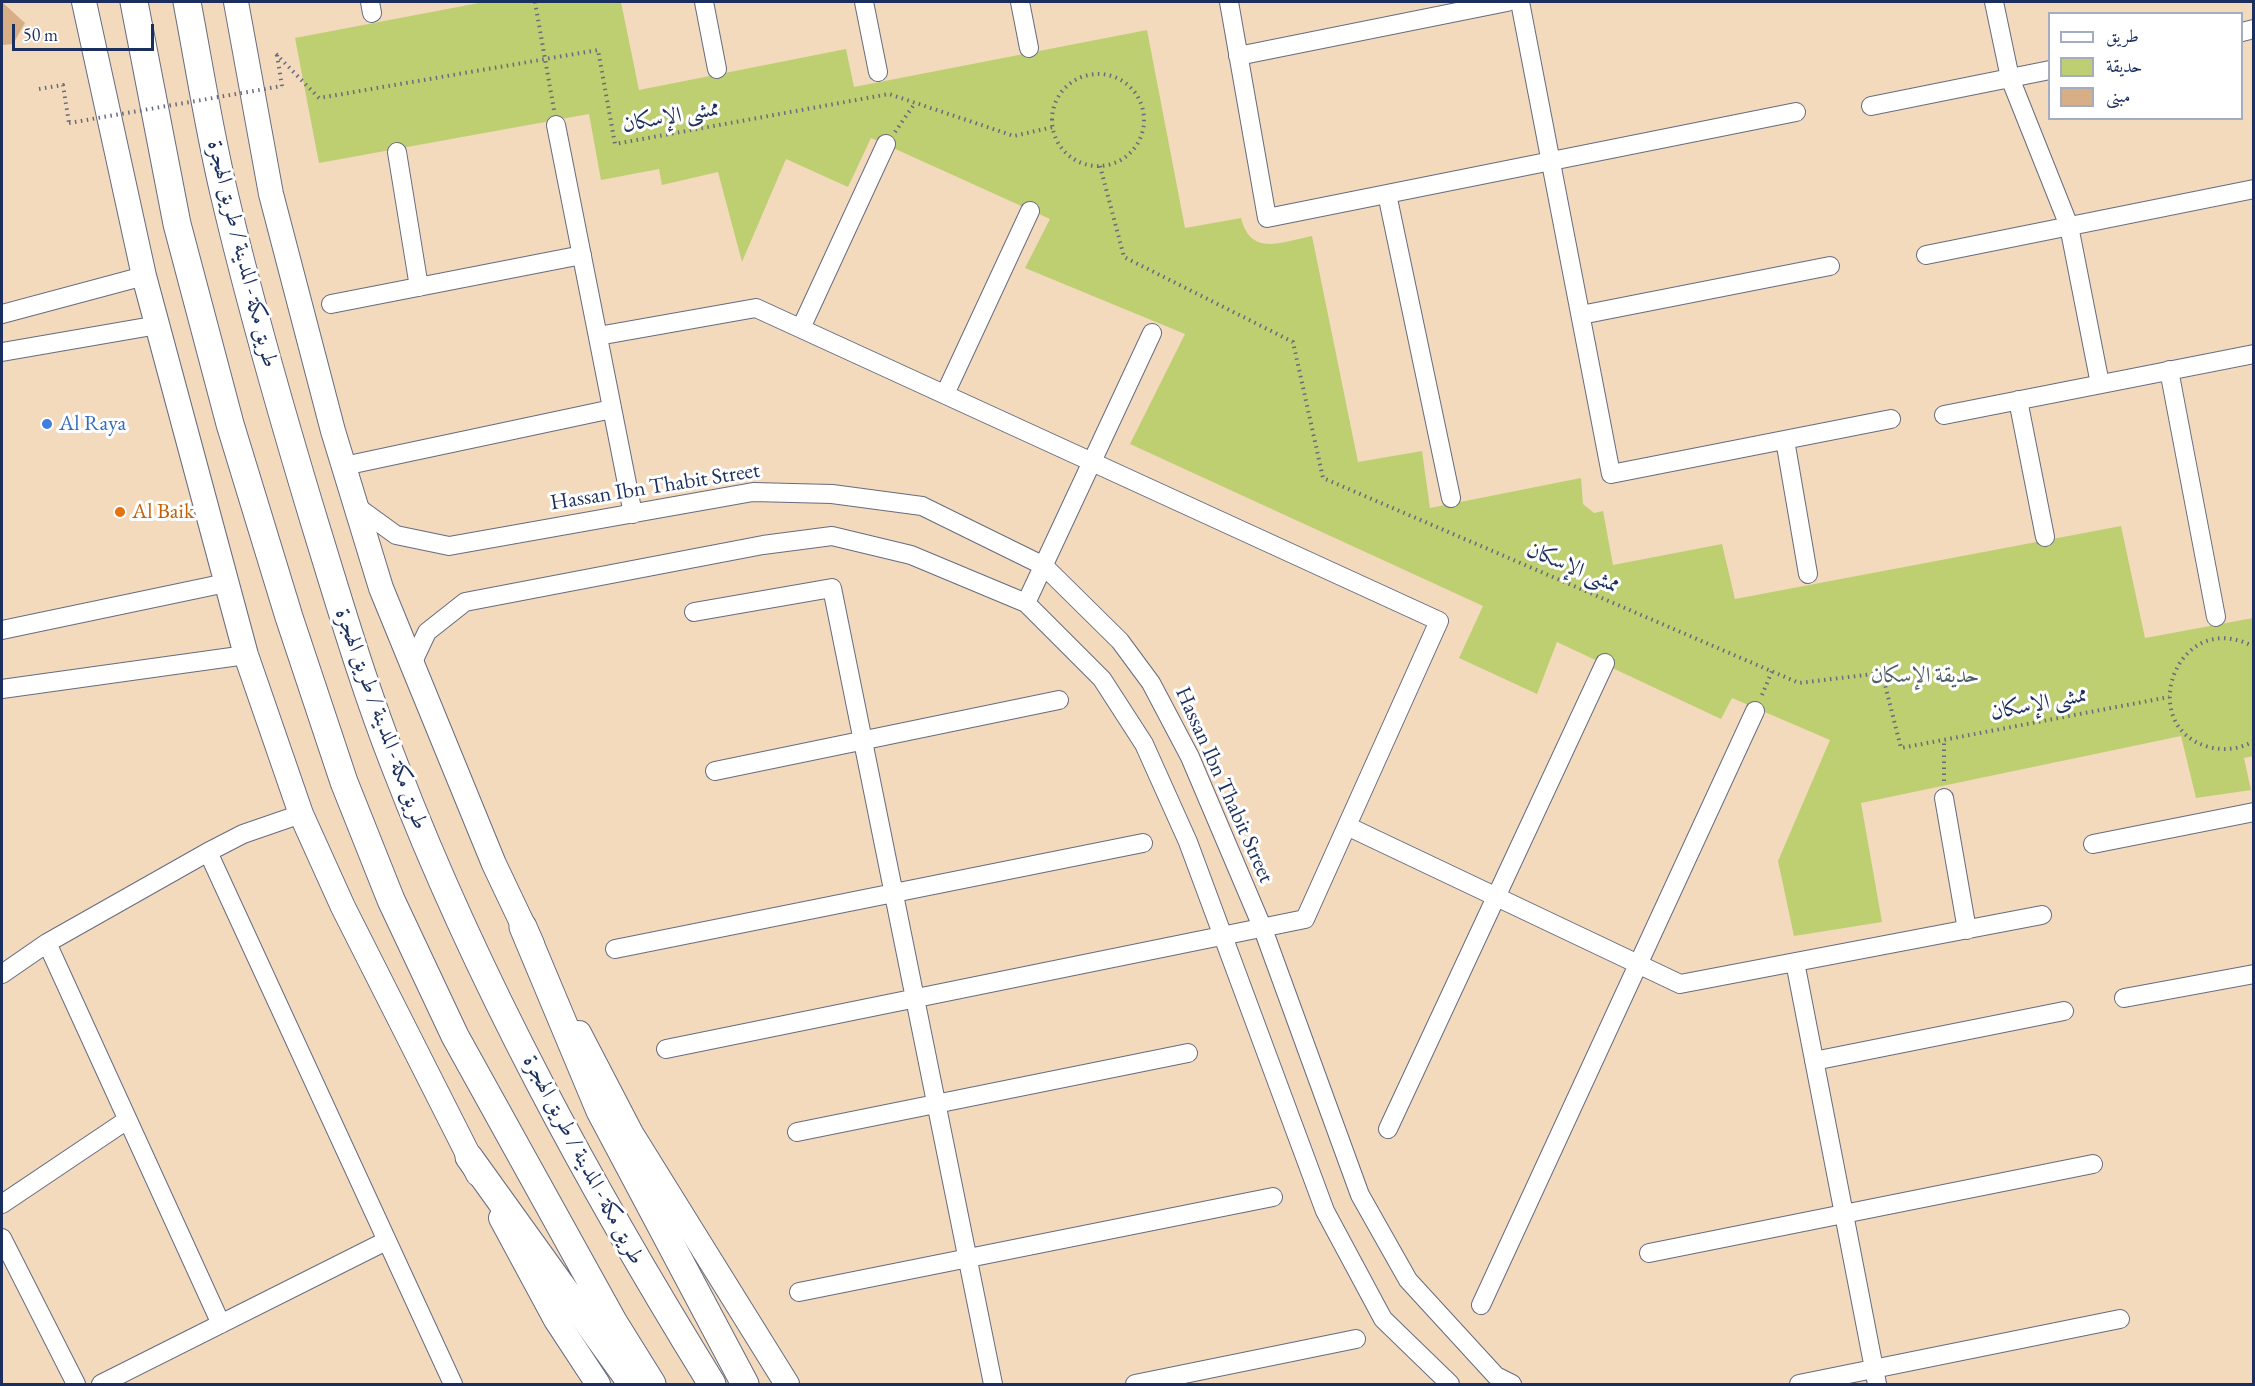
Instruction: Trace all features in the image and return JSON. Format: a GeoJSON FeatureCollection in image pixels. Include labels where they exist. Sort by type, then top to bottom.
{"type":"FeatureCollection","features":[{"type":"Feature","properties":{"kind":"highway"},"geometry":{"type":"LineString","coordinates":[[134,2],[177,224],[230,424],[289,617],[344,782],[392,900],[455,1036],[608,1314],[652,1384]]}},
{"type":"Feature","properties":{"kind":"highway","name":"طريق مكة - المدينة / طريق الهجرة"},"geometry":{"type":"LineString","coordinates":[[188,6],[223,191],[278,405],[340,606],[394,764],[437,868],[502,1010],[580,1160],[650,1284],[712,1384]]}},
{"type":"Feature","properties":{"kind":"highway"},"geometry":{"type":"LineString","coordinates":[[524,927],[600,1111],[745,1384]]}},
{"type":"Feature","properties":{"kind":"highway"},"geometry":{"type":"LineString","coordinates":[[469,1157],[632,1384]]}},
{"type":"Feature","properties":{"kind":"main road"},"geometry":{"type":"LineString","coordinates":[[84,2],[144,276],[226,582],[246,655],[302,814],[348,917],[469,1157],[556,1320],[598,1384]]}},
{"type":"Feature","properties":{"kind":"main road"},"geometry":{"type":"LineString","coordinates":[[236,2],[271,194],[344,466],[381,588],[494,864],[524,927],[632,1133],[787,1384]]}},
{"type":"Feature","properties":{"kind":"street"},"geometry":{"type":"LineString","coordinates":[[704,2],[717,69]]}},
{"type":"Feature","properties":{"kind":"street"},"geometry":{"type":"LineString","coordinates":[[864,2],[878,72]]}},
{"type":"Feature","properties":{"kind":"street"},"geometry":{"type":"LineString","coordinates":[[1020,2],[1029,48]]}},
{"type":"Feature","properties":{"kind":"street"},"geometry":{"type":"LineString","coordinates":[[1229,2],[1267,218],[1796,112]]}},
{"type":"Feature","properties":{"kind":"street"},"geometry":{"type":"LineString","coordinates":[[1238,56],[1507,2]]}},
{"type":"Feature","properties":{"kind":"street"},"geometry":{"type":"LineString","coordinates":[[1520,2],[1611,474],[1891,420]]}},
{"type":"Feature","properties":{"kind":"street"},"geometry":{"type":"LineString","coordinates":[[1994,2],[2010,78],[2069,226],[2100,384]]}},
{"type":"Feature","properties":{"kind":"street"},"geometry":{"type":"LineString","coordinates":[[1871,106],[2048,70]]}},
{"type":"Feature","properties":{"kind":"street"},"geometry":{"type":"LineString","coordinates":[[556,125],[633,514]]}},
{"type":"Feature","properties":{"kind":"street"},"geometry":{"type":"LineString","coordinates":[[801,328],[886,144]]}},
{"type":"Feature","properties":{"kind":"street"},"geometry":{"type":"LineString","coordinates":[[397,152],[419,287]]}},
{"type":"Feature","properties":{"kind":"street"},"geometry":{"type":"LineString","coordinates":[[1926,255],[2253,189]]}},
{"type":"Feature","properties":{"kind":"street"},"geometry":{"type":"LineString","coordinates":[[1387,194],[1451,498]]}},
{"type":"Feature","properties":{"kind":"street"},"geometry":{"type":"LineString","coordinates":[[945,394],[1030,211]]}},
{"type":"Feature","properties":{"kind":"street"},"geometry":{"type":"LineString","coordinates":[[331,304],[582,255]]}},
{"type":"Feature","properties":{"kind":"street"},"geometry":{"type":"LineString","coordinates":[[1581,315],[1830,266]]}},
{"type":"Feature","properties":{"kind":"street"},"geometry":{"type":"LineString","coordinates":[[2,314],[144,276]]}},
{"type":"Feature","properties":{"kind":"street"},"geometry":{"type":"LineString","coordinates":[[598,336],[756,308],[1439,621],[1305,919],[666,1049]]}},
{"type":"Feature","properties":{"kind":"street"},"geometry":{"type":"LineString","coordinates":[[2,352],[158,325]]}},
{"type":"Feature","properties":{"kind":"street"},"geometry":{"type":"LineString","coordinates":[[1026,603],[1152,333]]}},
{"type":"Feature","properties":{"kind":"street"},"geometry":{"type":"LineString","coordinates":[[1944,415],[2253,354]]}},
{"type":"Feature","properties":{"kind":"street"},"geometry":{"type":"LineString","coordinates":[[2169,370],[2216,617]]}},
{"type":"Feature","properties":{"kind":"street"},"geometry":{"type":"LineString","coordinates":[[2018,400],[2044,537]]}},
{"type":"Feature","properties":{"kind":"street"},"geometry":{"type":"LineString","coordinates":[[344,466],[612,409]]}},
{"type":"Feature","properties":{"kind":"street"},"geometry":{"type":"LineString","coordinates":[[1785,440],[1808,574]]}},
{"type":"Feature","properties":{"kind":"street","name":"Hassan Ibn Thabit Street"},"geometry":{"type":"LineString","coordinates":[[356,506],[396,535],[449,546],[753,492],[832,494],[922,506],[1044,566],[1120,641],[1151,683],[1190,757],[1263,929],[1360,1195],[1408,1280],[1499,1382]]}},
{"type":"Feature","properties":{"kind":"street"},"geometry":{"type":"LineString","coordinates":[[412,664],[427,632],[465,602],[763,545],[832,536],[911,555],[1026,603],[1102,680],[1144,744],[1188,842],[1324,1211],[1383,1319],[1450,1384]]}},
{"type":"Feature","properties":{"kind":"street"},"geometry":{"type":"LineString","coordinates":[[2,630],[226,582]]}},
{"type":"Feature","properties":{"kind":"street"},"geometry":{"type":"LineString","coordinates":[[694,612],[832,588],[993,1384]]}},
{"type":"Feature","properties":{"kind":"street"},"geometry":{"type":"LineString","coordinates":[[2,689],[246,655]]}},
{"type":"Feature","properties":{"kind":"street"},"geometry":{"type":"LineString","coordinates":[[1388,1129],[1605,663]]}},
{"type":"Feature","properties":{"kind":"street"},"geometry":{"type":"LineString","coordinates":[[715,771],[1059,700]]}},
{"type":"Feature","properties":{"kind":"street"},"geometry":{"type":"LineString","coordinates":[[1481,1305],[1755,711]]}},
{"type":"Feature","properties":{"kind":"street"},"geometry":{"type":"LineString","coordinates":[[1944,798],[1967,930]]}},
{"type":"Feature","properties":{"kind":"street"},"geometry":{"type":"LineString","coordinates":[[2093,844],[2253,812]]}},
{"type":"Feature","properties":{"kind":"street"},"geometry":{"type":"LineString","coordinates":[[2,974],[47,943],[208,852],[243,834],[302,814]]}},
{"type":"Feature","properties":{"kind":"street"},"geometry":{"type":"LineString","coordinates":[[1347,826],[1680,984],[2042,915]]}},
{"type":"Feature","properties":{"kind":"street"},"geometry":{"type":"LineString","coordinates":[[615,949],[1143,843]]}},
{"type":"Feature","properties":{"kind":"street"},"geometry":{"type":"LineString","coordinates":[[208,852],[453,1384]]}},
{"type":"Feature","properties":{"kind":"street"},"geometry":{"type":"LineString","coordinates":[[47,943],[220,1324]]}},
{"type":"Feature","properties":{"kind":"street"},"geometry":{"type":"LineString","coordinates":[[1795,962],[1875,1377]]}},
{"type":"Feature","properties":{"kind":"street"},"geometry":{"type":"LineString","coordinates":[[2124,998],[2253,974]]}},
{"type":"Feature","properties":{"kind":"street"},"geometry":{"type":"LineString","coordinates":[[1814,1061],[2064,1011]]}},
{"type":"Feature","properties":{"kind":"street"},"geometry":{"type":"LineString","coordinates":[[797,1132],[1188,1053]]}},
{"type":"Feature","properties":{"kind":"street"},"geometry":{"type":"LineString","coordinates":[[2,1204],[127,1120]]}},
{"type":"Feature","properties":{"kind":"street"},"geometry":{"type":"LineString","coordinates":[[1649,1253],[2093,1164]]}},
{"type":"Feature","properties":{"kind":"street"},"geometry":{"type":"LineString","coordinates":[[799,1292],[1273,1197]]}},
{"type":"Feature","properties":{"kind":"street"},"geometry":{"type":"LineString","coordinates":[[2,1238],[76,1384]]}},
{"type":"Feature","properties":{"kind":"street"},"geometry":{"type":"LineString","coordinates":[[101,1384],[386,1241]]}},
{"type":"Feature","properties":{"kind":"street"},"geometry":{"type":"LineString","coordinates":[[1799,1384],[1875,1377],[2120,1319]]}},
{"type":"Feature","properties":{"kind":"street"},"geometry":{"type":"LineString","coordinates":[[1135,1384],[1356,1339]]}},
{"type":"Feature","properties":{"kind":"path"},"geometry":{"type":"LineString","coordinates":[[535,2],[556,125]]}},
{"type":"Feature","properties":{"kind":"path","name":"ممشى الإسكان"},"geometry":{"type":"LineString","coordinates":[[39,89],[63,85],[69,123],[282,86],[276,54],[320,98],[598,50],[615,144],[889,94],[1014,136],[1053,127]]}},
{"type":"Feature","properties":{"kind":"path"},"geometry":{"type":"LineString","coordinates":[[1097,74],[1108,75],[1128,84],[1141,102],[1144,113],[1142,135],[1130,153],[1121,160],[1100,166],[1089,165],[1069,155],[1061,147],[1053,127],[1055,105],[1067,86],[1076,80],[1097,74]]}},
{"type":"Feature","properties":{"kind":"path"},"geometry":{"type":"LineString","coordinates":[[886,144],[915,103]]}},
{"type":"Feature","properties":{"kind":"path","name":"ممشى الإسكان"},"geometry":{"type":"LineString","coordinates":[[1100,166],[1124,257],[1293,342],[1323,478],[1799,683],[1882,673],[1901,748],[2169,697]]}},
{"type":"Feature","properties":{"kind":"path"},"geometry":{"type":"LineString","coordinates":[[2253,647],[2234,639],[2221,638],[2198,645],[2188,652],[2176,667],[2170,684],[2169,697],[2171,709],[2183,731],[2204,745],[2228,749],[2253,741]]}},
{"type":"Feature","properties":{"kind":"path"},"geometry":{"type":"LineString","coordinates":[[1755,711],[1772,671]]}},
{"type":"Feature","properties":{"kind":"path"},"geometry":{"type":"LineString","coordinates":[[1944,740],[1944,798]]}},
{"type":"Feature","properties":{"kind":"green space","name":"حديقة الإسكان"},"geometry":{"type":"Polygon","coordinates":[[[484,2],[621,2],[639,90],[846,49],[854,87],[1147,30],[1185,228],[1241,218],[1252,238],[1260,242],[1279,243],[1312,236],[1358,462],[1422,451],[1430,508],[1581,478],[1583,504],[1594,513],[1603,511],[1613,565],[1722,544],[1735,599],[2121,526],[2145,638],[2253,618],[2253,756],[2244,758],[2251,790],[2196,798],[2181,736],[1861,803],[1882,922],[1794,936],[1778,861],[1830,740],[1732,698],[1721,719],[1557,642],[1537,694],[1459,658],[1483,606],[1130,444],[1185,334],[1025,268],[1050,219],[871,138],[848,187],[786,159],[742,262],[718,172],[662,185],[659,169],[601,180],[589,114],[319,163],[295,38],[484,2]]]}},
{"type":"Feature","properties":{"kind":"building"},"geometry":{"type":"Polygon","coordinates":[[[2,2],[25,23],[13,44],[2,45],[2,2]]]}},
{"type":"Feature","properties":{"kind":"place","name":"Al Raya"},"geometry":{"type":"Point","coordinates":[47,424]}},
{"type":"Feature","properties":{"kind":"place","name":"Al Baik"},"geometry":{"type":"Point","coordinates":[120,512]}}]}
